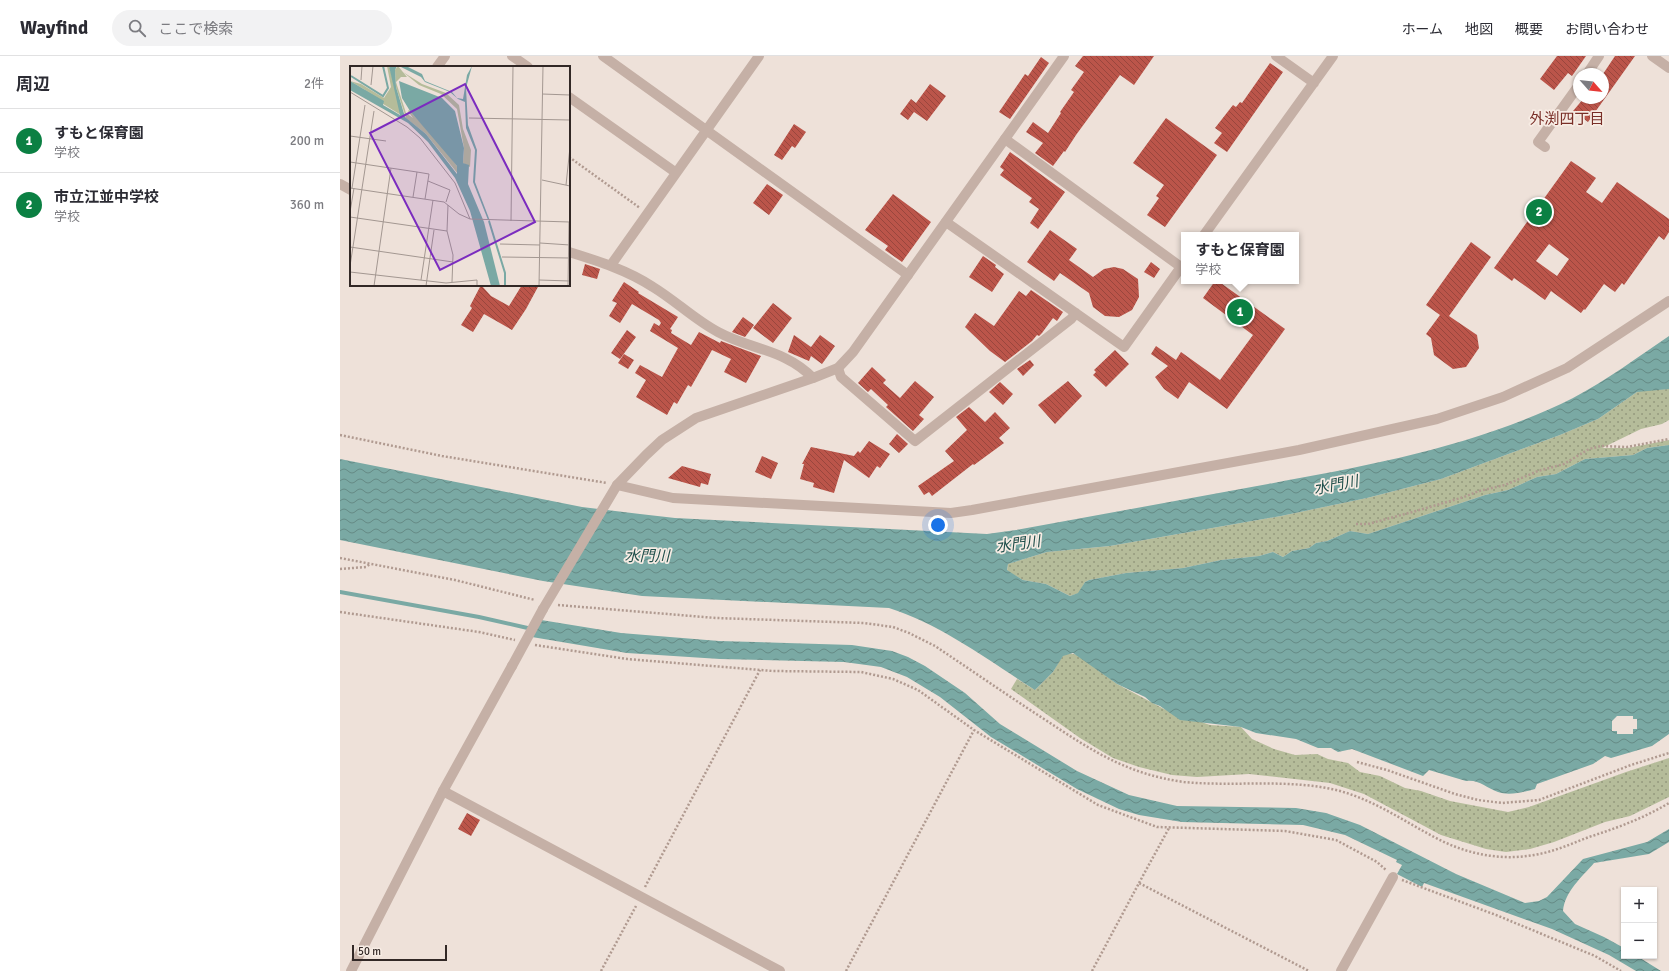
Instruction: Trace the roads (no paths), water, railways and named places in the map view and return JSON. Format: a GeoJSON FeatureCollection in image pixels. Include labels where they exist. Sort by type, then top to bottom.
{"type":"FeatureCollection","features":[{"type":"Feature","properties":{"kind":"street"},"geometry":{"type":"LineString","coordinates":[[438,66],[445,56]]}},
{"type":"Feature","properties":{"kind":"street"},"geometry":{"type":"LineString","coordinates":[[512,56],[527,66]]}},
{"type":"Feature","properties":{"kind":"street"},"geometry":{"type":"LineString","coordinates":[[603,56],[908,275]]}},
{"type":"Feature","properties":{"kind":"street"},"geometry":{"type":"LineString","coordinates":[[611,265],[675,172],[759,56]]}},
{"type":"Feature","properties":{"kind":"street"},"geometry":{"type":"LineString","coordinates":[[351,971],[443,791],[545,606],[617,485],[662,440],[696,418],[838,368],[853,352],[1064,56]]}},
{"type":"Feature","properties":{"kind":"street"},"geometry":{"type":"LineString","coordinates":[[1276,56],[1314,83]]}},
{"type":"Feature","properties":{"kind":"street"},"geometry":{"type":"LineString","coordinates":[[1206,232],[1333,56]]}},
{"type":"Feature","properties":{"kind":"street"},"geometry":{"type":"LineString","coordinates":[[1591,68],[1600,56]]}},
{"type":"Feature","properties":{"kind":"street"},"geometry":{"type":"LineString","coordinates":[[1652,56],[1669,68]]}},
{"type":"Feature","properties":{"kind":"street"},"geometry":{"type":"LineString","coordinates":[[1545,147],[1538,142],[1573,93]]}},
{"type":"Feature","properties":{"kind":"street"},"geometry":{"type":"LineString","coordinates":[[570,97],[675,172]]}},
{"type":"Feature","properties":{"kind":"street"},"geometry":{"type":"LineString","coordinates":[[1005,139],[1181,264]]}},
{"type":"Feature","properties":{"kind":"street"},"geometry":{"type":"LineString","coordinates":[[340,184],[350,189]]}},
{"type":"Feature","properties":{"kind":"street"},"geometry":{"type":"LineString","coordinates":[[946,222],[1124,347],[1181,266]]}},
{"type":"Feature","properties":{"kind":"street"},"geometry":{"type":"LineString","coordinates":[[570,252],[611,265],[653,287],[719,333],[791,360],[802,367],[813,378]]}},
{"type":"Feature","properties":{"kind":"street"},"geometry":{"type":"LineString","coordinates":[[617,485],[673,498],[951,513],[972,510],[1299,450],[1437,418],[1503,397],[1567,368],[1669,301]]}},
{"type":"Feature","properties":{"kind":"street"},"geometry":{"type":"LineString","coordinates":[[838,368],[841,377],[915,442],[1071,319],[1076,313]]}},
{"type":"Feature","properties":{"kind":"street"},"geometry":{"type":"LineString","coordinates":[[443,791],[640,898],[780,971]]}},
{"type":"Feature","properties":{"kind":"street"},"geometry":{"type":"LineString","coordinates":[[1341,971],[1393,877]]}},
{"type":"Feature","properties":{"kind":"water","name":"水門川"},"geometry":{"type":"Polygon","coordinates":[[[1669,336],[1669,389],[1637,392],[1598,419],[1560,435],[1441,479],[1367,498],[1281,516],[1110,546],[1047,552],[1008,564],[1007,570],[1023,580],[1046,584],[1070,596],[1078,593],[1085,582],[1089,580],[1126,573],[1183,568],[1221,560],[1259,556],[1273,552],[1283,557],[1292,551],[1309,548],[1316,543],[1327,541],[1350,531],[1368,534],[1485,495],[1508,490],[1537,477],[1556,474],[1585,459],[1633,455],[1647,448],[1669,445],[1669,734],[1652,746],[1611,758],[1605,756],[1593,764],[1537,784],[1535,789],[1516,793],[1507,794],[1498,792],[1475,781],[1466,781],[1429,770],[1423,776],[1352,749],[1338,752],[1331,748],[1318,748],[1296,739],[1256,733],[1241,727],[1180,720],[1145,697],[1117,684],[1073,653],[1063,656],[1053,672],[1035,690],[964,644],[928,624],[889,608],[642,596],[543,581],[340,540],[340,459],[582,507],[675,518],[987,534],[1016,530],[1346,469],[1424,452],[1462,441],[1537,415],[1573,398],[1610,376],[1669,336]]]}},
{"type":"Feature","properties":{"kind":"water"},"geometry":{"type":"Polygon","coordinates":[[[535,619],[621,633],[719,641],[852,645],[892,651],[925,666],[965,693],[1000,724],[1077,771],[1129,795],[1177,806],[1296,808],[1326,813],[1360,825],[1456,874],[1525,903],[1539,901],[1547,897],[1583,859],[1647,842],[1669,829],[1669,842],[1649,854],[1594,863],[1579,879],[1567,897],[1563,911],[1575,924],[1621,946],[1621,959],[1642,959],[1661,971],[1636,971],[1609,955],[1552,929],[1424,883],[1422,887],[1397,874],[1402,865],[1396,862],[1397,860],[1345,835],[1303,825],[1182,822],[1139,815],[1119,809],[1077,789],[991,737],[940,697],[907,677],[881,667],[844,662],[720,659],[627,653],[526,636],[535,619]]]}},
{"type":"Feature","properties":{"kind":"waterway"},"geometry":{"type":"LineString","coordinates":[[340,592],[479,617],[532,629]]}},
{"type":"Feature","properties":{"kind":"place","name":"市立江並中学校"},"geometry":{"type":"Point","coordinates":[1539,212]}},
{"type":"Feature","properties":{"kind":"place","name":"すもと保育園"},"geometry":{"type":"Point","coordinates":[1240,312]}},
{"type":"Feature","properties":{"kind":"district","name":"外渕四丁目"},"geometry":{"type":"Point","coordinates":[1567,119]}}]}
